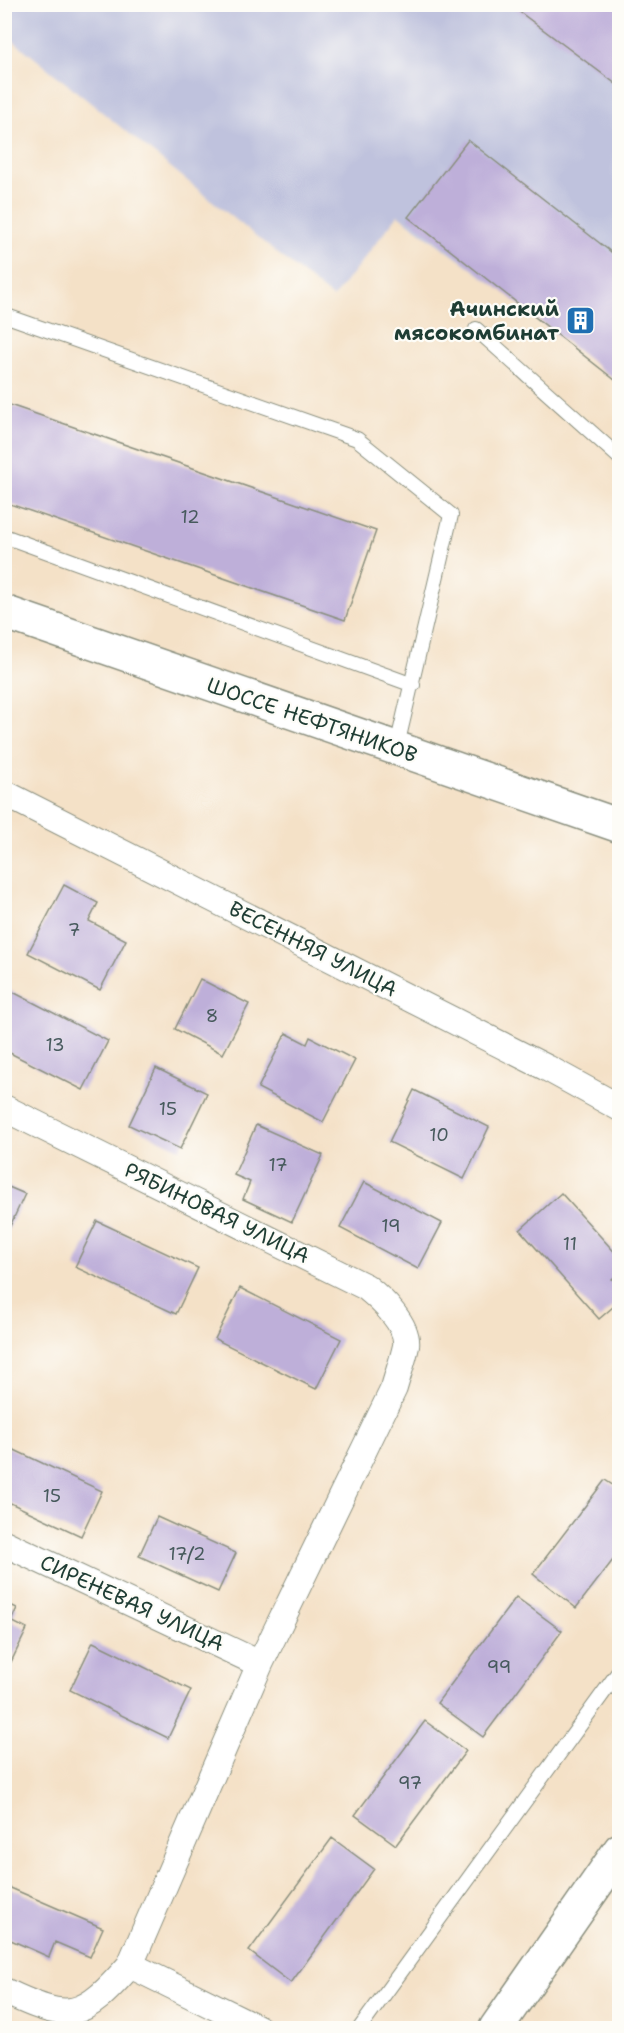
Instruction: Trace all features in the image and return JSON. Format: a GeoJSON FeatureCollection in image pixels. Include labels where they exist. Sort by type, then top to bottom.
{"type":"FeatureCollection","features":[{"type":"Feature","properties":{"kind":"main road","name":"ШОССЕ НЕФТЯНИКОВ"},"geometry":{"type":"LineString","coordinates":[[4,612],[620,826]]}},
{"type":"Feature","properties":{"kind":"main road"},"geometry":{"type":"LineString","coordinates":[[496,2028],[620,1850]]}},
{"type":"Feature","properties":{"kind":"street","name":"ВЕСЕННЯЯ УЛИЦА"},"geometry":{"type":"LineString","coordinates":[[4,793],[537,1062],[620,1108]]}},
{"type":"Feature","properties":{"kind":"street","name":"РЯБИНОВАЯ УЛИЦА"},"geometry":{"type":"LineString","coordinates":[[4,1108],[366,1287],[384,1300],[398,1319],[406,1343],[394,1388],[260,1664]]}},
{"type":"Feature","properties":{"kind":"street","name":"СИРЕНЕВАЯ УЛИЦА"},"geometry":{"type":"LineString","coordinates":[[4,1543],[260,1664]]}},
{"type":"Feature","properties":{"kind":"street"},"geometry":{"type":"LineString","coordinates":[[4,1991],[35,2005],[58,2012],[72,2012],[86,2006],[109,1990],[129,1965],[260,1664]]}},
{"type":"Feature","properties":{"kind":"street"},"geometry":{"type":"LineString","coordinates":[[129,1965],[258,2028]]}},
{"type":"Feature","properties":{"kind":"lane"},"geometry":{"type":"LineString","coordinates":[[4,315],[357,440],[451,515],[396,750]]}},
{"type":"Feature","properties":{"kind":"lane"},"geometry":{"type":"LineString","coordinates":[[476,329],[620,459]]}},
{"type":"Feature","properties":{"kind":"lane"},"geometry":{"type":"LineString","coordinates":[[4,536],[413,685]]}},
{"type":"Feature","properties":{"kind":"lane"},"geometry":{"type":"LineString","coordinates":[[360,2028],[620,1670]]}},
{"type":"Feature","properties":{"kind":"shaded area"},"geometry":{"type":"Polygon","coordinates":[[[4,5],[619,5],[619,376],[398,215],[333,298],[5,34],[4,5]]]}},
{"type":"Feature","properties":{"kind":"building"},"geometry":{"type":"Polygon","coordinates":[[[509,4],[620,4],[620,87],[509,4]]]}},
{"type":"Feature","properties":{"kind":"building","name":"Ачинский мясокомбинат"},"geometry":{"type":"Polygon","coordinates":[[[468,140],[620,259],[620,384],[408,217],[468,140]]]}},
{"type":"Feature","properties":{"kind":"building"},"geometry":{"type":"Polygon","coordinates":[[[4,403],[376,531],[345,620],[4,502],[4,403]]]}},
{"type":"Feature","properties":{"kind":"building"},"geometry":{"type":"Polygon","coordinates":[[[64,885],[98,903],[89,921],[126,940],[100,990],[28,953],[64,885]]]}},
{"type":"Feature","properties":{"kind":"building"},"geometry":{"type":"Polygon","coordinates":[[[200,979],[249,1004],[223,1054],[175,1029],[200,979]]]}},
{"type":"Feature","properties":{"kind":"building"},"geometry":{"type":"Polygon","coordinates":[[[11,991],[108,1041],[83,1090],[4,1050],[4,1004],[11,991]]]}},
{"type":"Feature","properties":{"kind":"building"},"geometry":{"type":"Polygon","coordinates":[[[286,1033],[307,1044],[310,1037],[355,1060],[323,1122],[258,1088],[286,1033]]]}},
{"type":"Feature","properties":{"kind":"building"},"geometry":{"type":"Polygon","coordinates":[[[156,1068],[207,1093],[180,1149],[129,1125],[156,1068]]]}},
{"type":"Feature","properties":{"kind":"building"},"geometry":{"type":"Polygon","coordinates":[[[414,1090],[489,1127],[464,1179],[389,1142],[414,1090]]]}},
{"type":"Feature","properties":{"kind":"building"},"geometry":{"type":"Polygon","coordinates":[[[256,1125],[323,1155],[292,1222],[243,1199],[250,1182],[234,1175],[256,1125]]]}},
{"type":"Feature","properties":{"kind":"building"},"geometry":{"type":"Polygon","coordinates":[[[364,1182],[442,1223],[418,1269],[340,1228],[364,1182]]]}},
{"type":"Feature","properties":{"kind":"building"},"geometry":{"type":"Polygon","coordinates":[[[4,1185],[25,1194],[4,1239],[4,1185]]]}},
{"type":"Feature","properties":{"kind":"building"},"geometry":{"type":"Polygon","coordinates":[[[561,1193],[620,1258],[620,1272],[612,1279],[620,1286],[620,1301],[599,1319],[520,1230],[561,1193]]]}},
{"type":"Feature","properties":{"kind":"building"},"geometry":{"type":"Polygon","coordinates":[[[97,1221],[198,1268],[176,1314],[75,1267],[97,1221]]]}},
{"type":"Feature","properties":{"kind":"building"},"geometry":{"type":"Polygon","coordinates":[[[240,1288],[341,1339],[316,1389],[215,1339],[240,1288]]]}},
{"type":"Feature","properties":{"kind":"building"},"geometry":{"type":"Polygon","coordinates":[[[8,1447],[102,1491],[81,1536],[4,1500],[4,1454],[8,1447]]]}},
{"type":"Feature","properties":{"kind":"building"},"geometry":{"type":"Polygon","coordinates":[[[605,1480],[620,1490],[620,1551],[576,1608],[533,1574],[605,1480]]]}},
{"type":"Feature","properties":{"kind":"building"},"geometry":{"type":"Polygon","coordinates":[[[157,1517],[236,1553],[218,1592],[139,1556],[157,1517]]]}},
{"type":"Feature","properties":{"kind":"building"},"geometry":{"type":"Polygon","coordinates":[[[516,1597],[562,1631],[483,1737],[437,1703],[516,1597]]]}},
{"type":"Feature","properties":{"kind":"building"},"geometry":{"type":"Polygon","coordinates":[[[4,1602],[17,1608],[11,1621],[27,1629],[11,1662],[4,1659],[4,1602]]]}},
{"type":"Feature","properties":{"kind":"building"},"geometry":{"type":"Polygon","coordinates":[[[93,1642],[191,1690],[168,1738],[70,1690],[93,1642]]]}},
{"type":"Feature","properties":{"kind":"building"},"geometry":{"type":"Polygon","coordinates":[[[425,1721],[466,1751],[396,1845],[355,1815],[425,1721]]]}},
{"type":"Feature","properties":{"kind":"building"},"geometry":{"type":"Polygon","coordinates":[[[332,1838],[374,1869],[291,1983],[249,1951],[332,1838]]]}},
{"type":"Feature","properties":{"kind":"building"},"geometry":{"type":"Polygon","coordinates":[[[6,1886],[103,1928],[90,1957],[55,1942],[49,1957],[4,1937],[6,1886]]]}},
{"type":"Feature","properties":{"kind":"place","name":"Ачинский мясокомбинат"},"geometry":{"type":"Point","coordinates":[580,321]}}]}
